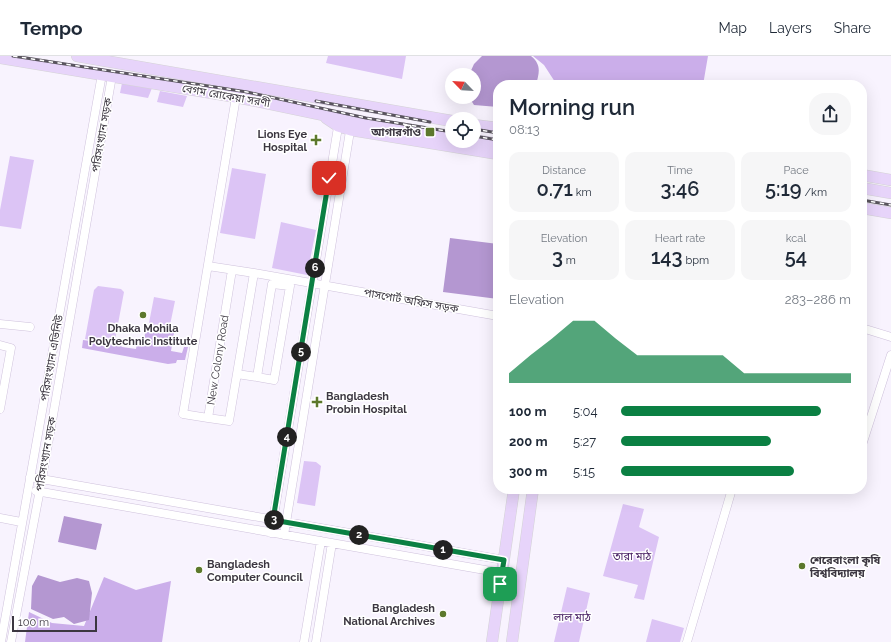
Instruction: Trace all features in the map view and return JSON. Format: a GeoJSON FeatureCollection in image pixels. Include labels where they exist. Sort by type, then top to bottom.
{"type":"FeatureCollection","features":[{"type":"Feature","properties":{"kind":"main road","name":"বেগম রোকেয়া সরণী"},"geometry":{"type":"LineString","coordinates":[[77,56],[445,120]]}},
{"type":"Feature","properties":{"kind":"main road","name":"বেগম রোকেয়া সরণী"},"geometry":{"type":"LineString","coordinates":[[0,60],[107,75],[236,97],[320,114],[338,122],[351,125],[445,135]]}},
{"type":"Feature","properties":{"kind":"main road"},"geometry":{"type":"LineString","coordinates":[[107,75],[110,61]]}},
{"type":"Feature","properties":{"kind":"main road"},"geometry":{"type":"LineString","coordinates":[[236,97],[239,83]]}},
{"type":"Feature","properties":{"kind":"main road"},"geometry":{"type":"LineString","coordinates":[[351,125],[493,153]]}},
{"type":"Feature","properties":{"kind":"main road"},"geometry":{"type":"LineString","coordinates":[[481,126],[493,127]]}},
{"type":"Feature","properties":{"kind":"main road"},"geometry":{"type":"LineString","coordinates":[[481,141],[493,143]]}},
{"type":"Feature","properties":{"kind":"main road"},"geometry":{"type":"LineString","coordinates":[[867,176],[891,180]]}},
{"type":"Feature","properties":{"kind":"main road"},"geometry":{"type":"LineString","coordinates":[[867,183],[891,187]]}},
{"type":"Feature","properties":{"kind":"main road"},"geometry":{"type":"LineString","coordinates":[[867,189],[891,193]]}},
{"type":"Feature","properties":{"kind":"main road"},"geometry":{"type":"LineString","coordinates":[[867,209],[891,213]]}},
{"type":"Feature","properties":{"kind":"main road"},"geometry":{"type":"LineString","coordinates":[[492,642],[500,560],[513,494]]}},
{"type":"Feature","properties":{"kind":"main road"},"geometry":{"type":"LineString","coordinates":[[512,642],[532,494]]}},
{"type":"Feature","properties":{"kind":"street","name":"পরিসংখ্যান এভিনিউ"},"geometry":{"type":"LineString","coordinates":[[1,642],[21,522],[107,75]]}},
{"type":"Feature","properties":{"kind":"street","name":"পরিসংখ্যান সড়ক"},"geometry":{"type":"LineString","coordinates":[[11,642],[40,492],[107,75]]}},
{"type":"Feature","properties":{"kind":"street","name":"New Colony Road"},"geometry":{"type":"LineString","coordinates":[[232,270],[208,418],[183,414],[236,97]]}},
{"type":"Feature","properties":{"kind":"street"},"geometry":{"type":"LineString","coordinates":[[271,533],[338,122]]}},
{"type":"Feature","properties":{"kind":"street"},"geometry":{"type":"LineString","coordinates":[[284,535],[351,125]]}},
{"type":"Feature","properties":{"kind":"street"},"geometry":{"type":"LineString","coordinates":[[208,266],[312,283]]}},
{"type":"Feature","properties":{"kind":"street","name":"New Colony Road"},"geometry":{"type":"LineString","coordinates":[[216,371],[208,418],[229,421],[254,273]]}},
{"type":"Feature","properties":{"kind":"street","name":"পাসপোর্ট অফিস সড়ক"},"geometry":{"type":"LineString","coordinates":[[312,283],[493,315]]}},
{"type":"Feature","properties":{"kind":"street","name":"New Colony Road"},"geometry":{"type":"LineString","coordinates":[[237,374],[274,380],[290,286],[272,284],[257,377]]}},
{"type":"Feature","properties":{"kind":"street"},"geometry":{"type":"LineString","coordinates":[[0,324],[30,327]]}},
{"type":"Feature","properties":{"kind":"street"},"geometry":{"type":"LineString","coordinates":[[867,330],[891,337]]}},
{"type":"Feature","properties":{"kind":"street"},"geometry":{"type":"LineString","coordinates":[[0,345],[11,348],[0,409]]}},
{"type":"Feature","properties":{"kind":"street"},"geometry":{"type":"LineString","coordinates":[[867,432],[886,379],[891,355]]}},
{"type":"Feature","properties":{"kind":"street"},"geometry":{"type":"LineString","coordinates":[[886,379],[891,385]]}},
{"type":"Feature","properties":{"kind":"street"},"geometry":{"type":"LineString","coordinates":[[290,416],[303,418]]}},
{"type":"Feature","properties":{"kind":"street"},"geometry":{"type":"LineString","coordinates":[[30,477],[500,560]]}},
{"type":"Feature","properties":{"kind":"street"},"geometry":{"type":"LineString","coordinates":[[28,490],[332,543],[499,576],[520,587]]}},
{"type":"Feature","properties":{"kind":"street"},"geometry":{"type":"LineString","coordinates":[[687,642],[731,494]]}},
{"type":"Feature","properties":{"kind":"street"},"geometry":{"type":"LineString","coordinates":[[0,518],[21,522]]}},
{"type":"Feature","properties":{"kind":"street"},"geometry":{"type":"LineString","coordinates":[[304,642],[321,541]]}},
{"type":"Feature","properties":{"kind":"street"},"geometry":{"type":"LineString","coordinates":[[316,642],[332,543]]}},
{"type":"Feature","properties":{"kind":"green space"},"geometry":{"type":"Polygon","coordinates":[[[328,56],[406,56],[402,79],[326,63],[328,56]]]}},
{"type":"Feature","properties":{"kind":"green space"},"geometry":{"type":"Polygon","coordinates":[[[122,83],[152,88],[148,98],[120,93],[122,83]]]}},
{"type":"Feature","properties":{"kind":"green space"},"geometry":{"type":"Polygon","coordinates":[[[160,91],[187,96],[183,107],[157,102],[160,91]]]}},
{"type":"Feature","properties":{"kind":"green space"},"geometry":{"type":"Polygon","coordinates":[[[10,156],[34,160],[21,229],[0,226],[0,210],[10,156]]]}},
{"type":"Feature","properties":{"kind":"green space"},"geometry":{"type":"Polygon","coordinates":[[[232,168],[266,174],[255,239],[220,233],[232,168]]]}},
{"type":"Feature","properties":{"kind":"green space"},"geometry":{"type":"Polygon","coordinates":[[[281,222],[316,230],[307,275],[272,268],[281,222]]]}},
{"type":"Feature","properties":{"kind":"green space"},"geometry":{"type":"Polygon","coordinates":[[[98,286],[121,289],[124,292],[115,340],[112,344],[85,339],[94,290],[98,286]]]}},
{"type":"Feature","properties":{"kind":"green space"},"geometry":{"type":"Polygon","coordinates":[[[154,297],[175,301],[169,330],[166,332],[148,328],[154,297]]]}},
{"type":"Feature","properties":{"kind":"green space"},"geometry":{"type":"Polygon","coordinates":[[[304,461],[316,462],[321,466],[315,506],[297,503],[304,461]]]}},
{"type":"Feature","properties":{"kind":"green space","name":"তারা মাঠ"},"geometry":{"type":"Polygon","coordinates":[[[623,504],[644,509],[639,527],[659,537],[644,600],[634,598],[638,585],[603,576],[623,504]]]}},
{"type":"Feature","properties":{"kind":"green space","name":"লাল মাঠ"},"geometry":{"type":"Polygon","coordinates":[[[567,587],[590,593],[579,642],[554,642],[567,587]]]}},
{"type":"Feature","properties":{"kind":"green space"},"geometry":{"type":"Polygon","coordinates":[[[652,619],[684,628],[680,642],[646,642],[652,619]]]}},
{"type":"Feature","properties":{"kind":"shaded area"},"geometry":{"type":"Polygon","coordinates":[[[482,56],[531,56],[537,63],[539,73],[537,80],[493,80],[493,107],[473,104],[481,104],[481,68],[472,68],[482,56]]]}},
{"type":"Feature","properties":{"kind":"shaded area"},"geometry":{"type":"Polygon","coordinates":[[[533,56],[708,56],[704,80],[554,80],[544,65],[533,56]]]}},
{"type":"Feature","properties":{"kind":"shaded area"},"geometry":{"type":"Polygon","coordinates":[[[450,238],[493,243],[493,298],[443,292],[450,238]]]}},
{"type":"Feature","properties":{"kind":"shaded area"},"geometry":{"type":"Polygon","coordinates":[[[146,329],[174,333],[171,351],[182,353],[184,347],[188,347],[185,360],[177,360],[176,363],[168,364],[82,348],[83,340],[112,344],[116,341],[122,347],[136,349],[138,338],[144,339],[146,329]]]}},
{"type":"Feature","properties":{"kind":"shaded area"},"geometry":{"type":"Polygon","coordinates":[[[64,516],[102,524],[96,550],[58,542],[64,516]]]}},
{"type":"Feature","properties":{"kind":"shaded area"},"geometry":{"type":"Polygon","coordinates":[[[38,575],[60,582],[77,578],[89,581],[92,593],[89,620],[74,624],[64,617],[53,619],[31,609],[32,586],[38,575]]]}},
{"type":"Feature","properties":{"kind":"shaded area"},"geometry":{"type":"Polygon","coordinates":[[[104,577],[136,590],[171,581],[162,642],[25,642],[29,612],[52,623],[84,626],[104,577]]]}},
{"type":"Feature","properties":{"kind":"railway"},"geometry":{"type":"LineString","coordinates":[[13,56],[247,92],[366,118],[445,131]]}},
{"type":"Feature","properties":{"kind":"railway"},"geometry":{"type":"LineString","coordinates":[[316,101],[430,122]]}},
{"type":"Feature","properties":{"kind":"railway"},"geometry":{"type":"LineString","coordinates":[[481,130],[493,132]]}},
{"type":"Feature","properties":{"kind":"railway"},"geometry":{"type":"LineString","coordinates":[[481,137],[493,139]]}},
{"type":"Feature","properties":{"kind":"railway"},"geometry":{"type":"LineString","coordinates":[[867,201],[891,205]]}},
{"type":"Feature","properties":{"kind":"place","name":"আগারগাঁও"},"geometry":{"type":"Point","coordinates":[430,132]}},
{"type":"Feature","properties":{"kind":"place","name":"Lions Eye Hospital"},"geometry":{"type":"Point","coordinates":[316,140]}},
{"type":"Feature","properties":{"kind":"place","name":"Dhaka Mohila Polytechnic Institute"},"geometry":{"type":"Point","coordinates":[143,315]}},
{"type":"Feature","properties":{"kind":"place","name":"Bangladesh Probin Hospital"},"geometry":{"type":"Point","coordinates":[317,402]}},
{"type":"Feature","properties":{"kind":"place","name":"শেরেবাংলা কৃষি বিশ্ববিদ্যালয়"},"geometry":{"type":"Point","coordinates":[802,566]}},
{"type":"Feature","properties":{"kind":"place","name":"Bangladesh Computer Council"},"geometry":{"type":"Point","coordinates":[199,570]}},
{"type":"Feature","properties":{"kind":"place","name":"Bangladesh National Archives"},"geometry":{"type":"Point","coordinates":[443,614]}},
{"type":"Feature","properties":{"kind":"route"},"geometry":{"type":"LineString","coordinates":[[329,178],[273,520],[504,560],[500,584]]}}]}
